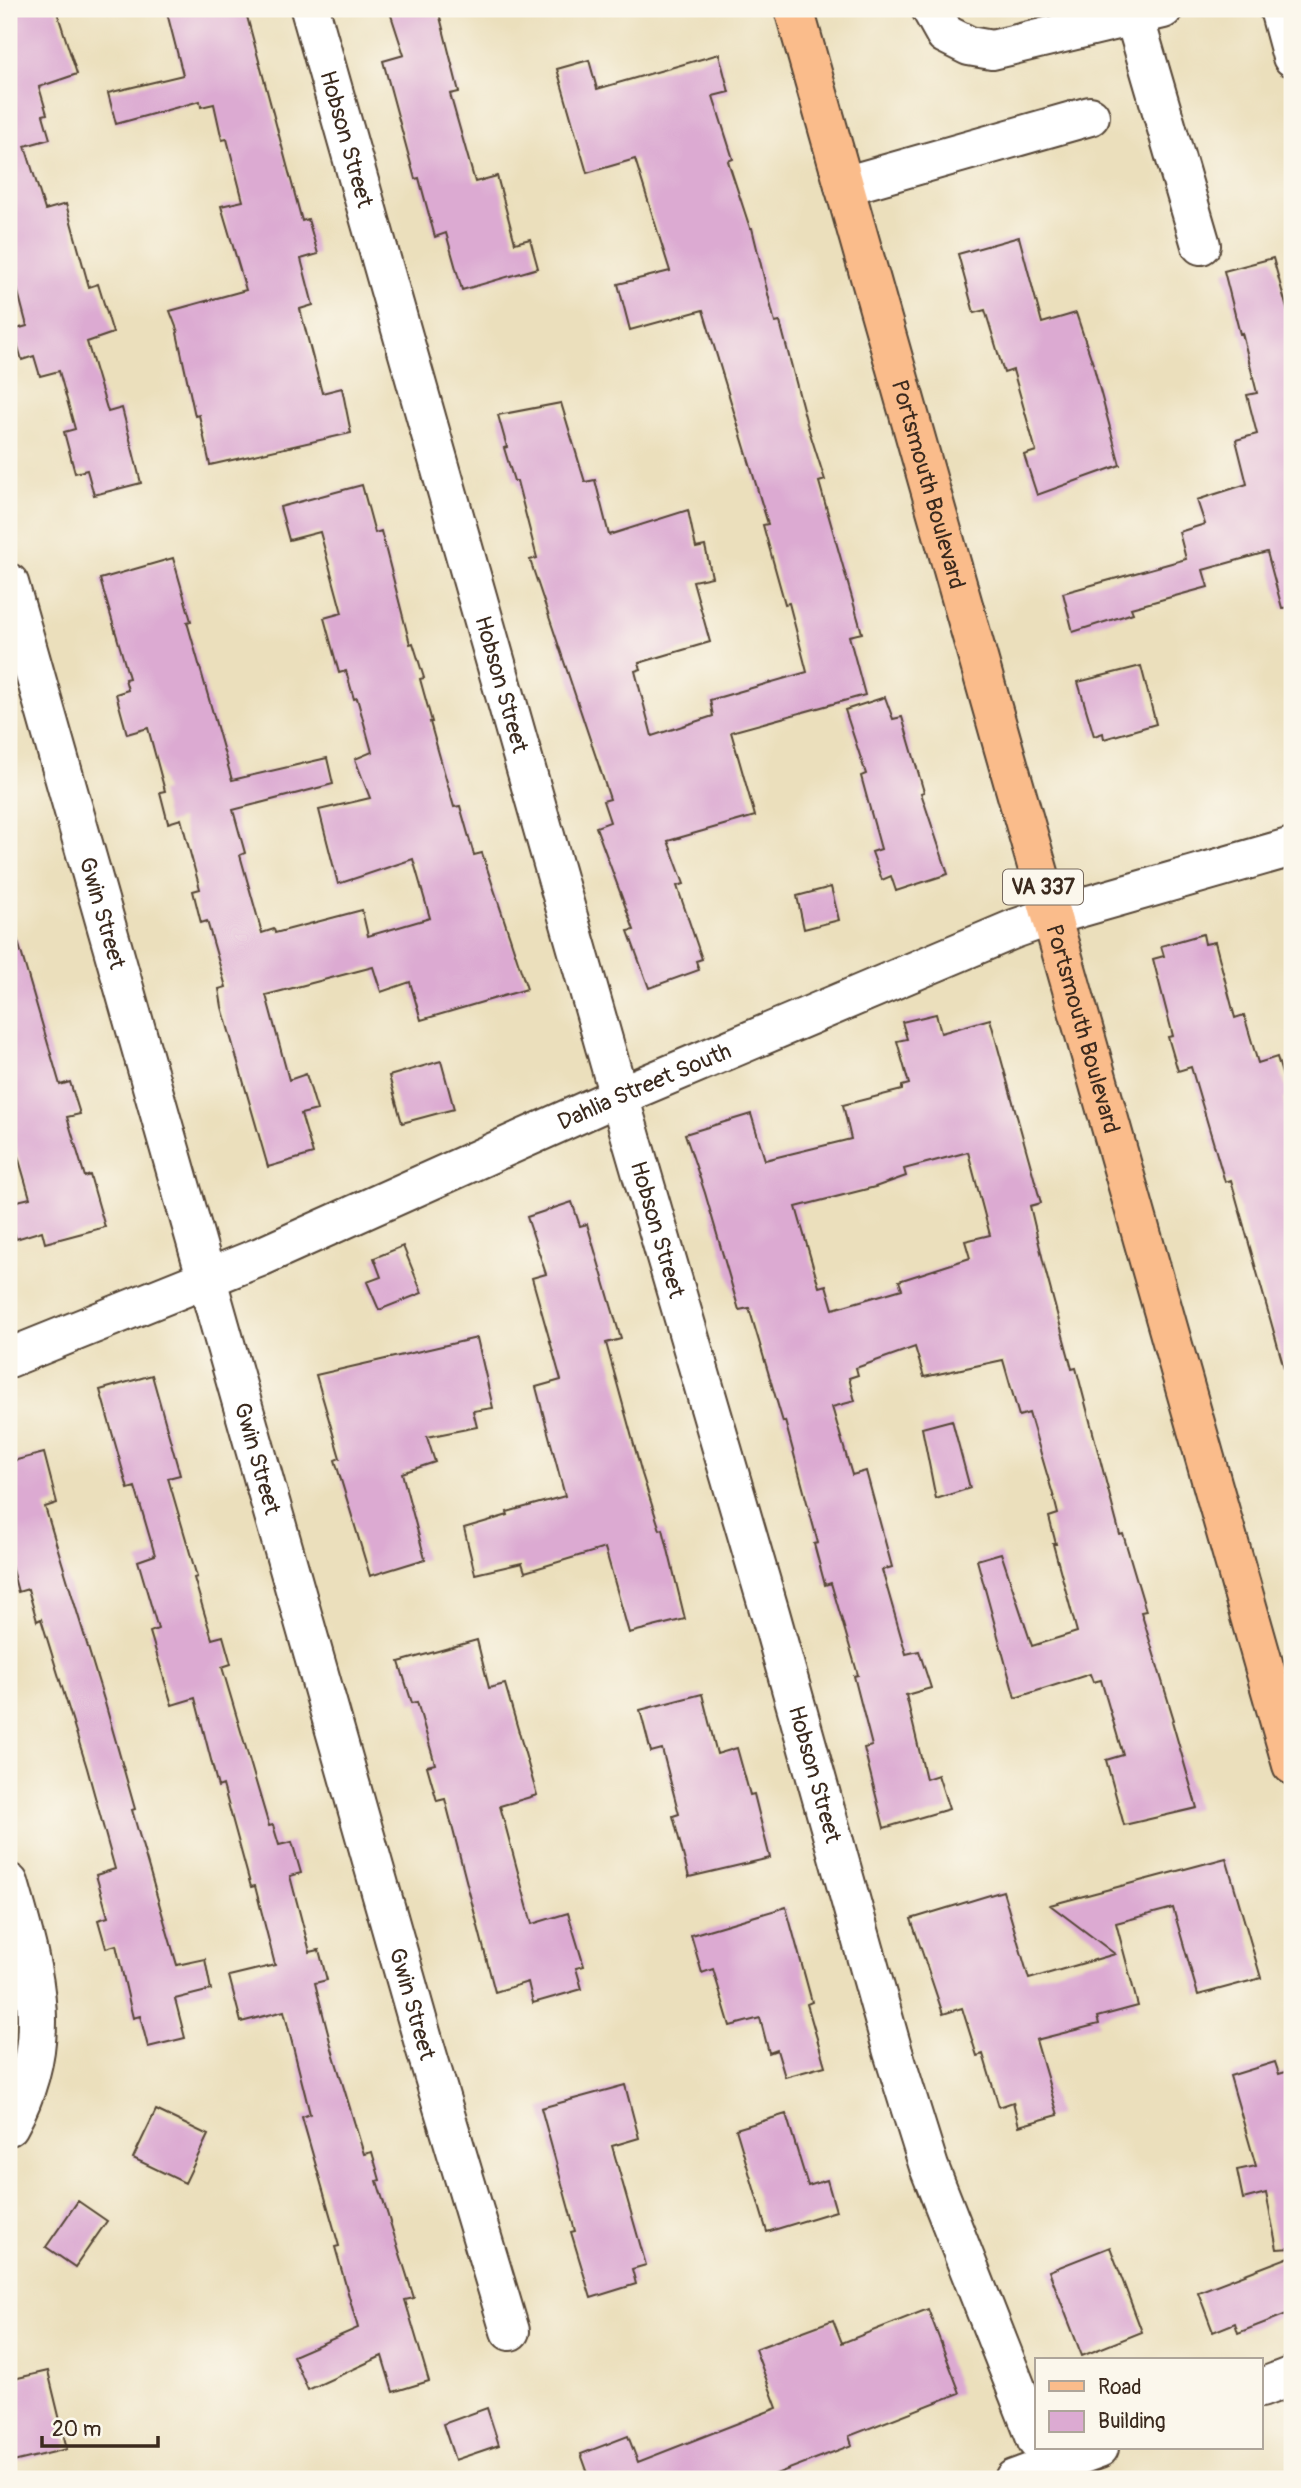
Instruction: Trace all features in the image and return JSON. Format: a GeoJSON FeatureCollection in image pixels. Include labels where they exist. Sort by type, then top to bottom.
{"type":"FeatureCollection","features":[{"type":"Feature","properties":{"kind":"main road","name":"Portsmouth Boulevard"},"geometry":{"type":"LineString","coordinates":[[794,9],[1292,1765]]}},
{"type":"Feature","properties":{"kind":"street","name":"Hobson Street"},"geometry":{"type":"LineString","coordinates":[[310,9],[619,1096],[770,1613],[889,2038],[925,2154],[1034,2459]]}},
{"type":"Feature","properties":{"kind":"street"},"geometry":{"type":"LineString","coordinates":[[931,9],[945,34],[969,46],[992,50],[1148,12],[1201,245]]}},
{"type":"Feature","properties":{"kind":"street"},"geometry":{"type":"LineString","coordinates":[[1279,9],[1292,57]]}},
{"type":"Feature","properties":{"kind":"street"},"geometry":{"type":"LineString","coordinates":[[844,186],[1090,116]]}},
{"type":"Feature","properties":{"kind":"street","name":"Gwin Street"},"geometry":{"type":"LineString","coordinates":[[9,583],[425,2048],[510,2331]]}},
{"type":"Feature","properties":{"kind":"street","name":"Dahlia Street South"},"geometry":{"type":"LineString","coordinates":[[9,1358],[206,1279],[619,1096],[1001,934],[1051,916],[1292,847]]}},
{"type":"Feature","properties":{"kind":"street"},"geometry":{"type":"LineString","coordinates":[[9,1883],[36,1984],[37,2029],[33,2065],[19,2109],[9,2126]]}},
{"type":"Feature","properties":{"kind":"street"},"geometry":{"type":"LineString","coordinates":[[1262,2388],[1292,2376]]}},
{"type":"Feature","properties":{"kind":"street"},"geometry":{"type":"LineString","coordinates":[[1034,2459],[1087,2450]]}},
{"type":"Feature","properties":{"kind":"building"},"geometry":{"type":"Polygon","coordinates":[[[26,9],[56,9],[77,74],[39,87],[47,114],[43,115],[50,139],[25,146],[45,210],[66,204],[89,287],[98,284],[113,333],[87,342],[108,412],[122,408],[141,483],[94,495],[87,470],[75,473],[64,432],[75,429],[59,371],[40,376],[34,356],[22,360],[13,330],[27,326],[9,258],[9,14],[26,9]]]}},
{"type":"Feature","properties":{"kind":"building"},"geometry":{"type":"Polygon","coordinates":[[[166,9],[245,9],[302,221],[308,219],[318,254],[301,259],[313,305],[300,309],[322,393],[342,388],[351,433],[210,465],[199,415],[195,416],[178,332],[170,311],[246,290],[221,206],[243,201],[227,139],[222,140],[214,104],[201,107],[200,101],[116,124],[108,93],[183,75],[166,9]]]}},
{"type":"Feature","properties":{"kind":"building"},"geometry":{"type":"Polygon","coordinates":[[[389,9],[438,9],[459,92],[450,94],[475,182],[497,176],[515,243],[530,239],[538,268],[462,290],[446,233],[435,237],[419,178],[415,179],[383,61],[404,55],[389,9]]]}},
{"type":"Feature","properties":{"kind":"building"},"geometry":{"type":"Polygon","coordinates":[[[719,54],[729,92],[713,96],[733,159],[728,161],[752,228],[775,323],[780,322],[825,480],[819,482],[862,633],[849,636],[865,695],[731,732],[755,816],[668,841],[684,884],[677,886],[702,959],[696,961],[699,970],[649,988],[628,931],[634,930],[596,827],[610,822],[603,801],[610,799],[530,560],[537,558],[517,481],[514,481],[504,448],[507,447],[498,415],[561,403],[585,482],[595,480],[609,535],[688,510],[696,548],[705,546],[712,577],[693,581],[710,642],[639,663],[641,669],[635,671],[652,736],[713,716],[710,700],[807,672],[789,603],[785,604],[763,525],[768,524],[703,310],[630,330],[618,284],[670,271],[635,159],[587,173],[557,69],[589,60],[597,89],[719,54]]]}},
{"type":"Feature","properties":{"kind":"building"},"geometry":{"type":"Polygon","coordinates":[[[1019,237],[1042,323],[1076,313],[1093,364],[1120,465],[1037,495],[1024,455],[1036,451],[1013,370],[1004,373],[985,310],[974,313],[958,254],[1019,237]]]}},
{"type":"Feature","properties":{"kind":"building"},"geometry":{"type":"Polygon","coordinates":[[[1273,258],[1292,327],[1292,607],[1282,608],[1267,552],[1203,570],[1208,587],[1131,608],[1133,613],[1073,632],[1063,593],[1186,559],[1179,532],[1205,524],[1197,500],[1247,484],[1236,440],[1257,434],[1247,395],[1257,393],[1224,271],[1273,258]]]}},
{"type":"Feature","properties":{"kind":"building"},"geometry":{"type":"Polygon","coordinates":[[[362,485],[375,533],[381,531],[410,644],[413,643],[424,678],[420,679],[430,722],[454,807],[460,806],[474,855],[482,853],[527,989],[421,1020],[410,982],[381,992],[373,967],[266,995],[289,1080],[306,1074],[317,1110],[301,1114],[313,1154],[268,1167],[222,1007],[219,989],[226,987],[207,921],[201,923],[193,891],[200,889],[181,819],[168,823],[160,792],[165,791],[148,728],[127,734],[116,694],[128,690],[125,679],[129,678],[100,579],[173,558],[191,621],[187,622],[232,780],[327,758],[333,784],[233,810],[245,853],[240,855],[262,933],[274,929],[275,933],[362,910],[368,936],[430,918],[413,859],[338,884],[319,810],[370,798],[355,759],[372,752],[357,698],[354,699],[346,671],[339,673],[324,618],[342,613],[320,532],[289,540],[280,507],[362,485]]]}},
{"type":"Feature","properties":{"kind":"building"},"geometry":{"type":"Polygon","coordinates":[[[1141,666],[1156,724],[1104,739],[1103,733],[1094,736],[1078,682],[1141,666]]]}},
{"type":"Feature","properties":{"kind":"building"},"geometry":{"type":"Polygon","coordinates":[[[885,697],[893,719],[902,717],[924,792],[921,793],[948,874],[896,891],[891,876],[882,880],[872,852],[881,849],[861,776],[866,774],[845,710],[885,697]]]}},
{"type":"Feature","properties":{"kind":"building"},"geometry":{"type":"Polygon","coordinates":[[[831,887],[839,920],[804,929],[797,896],[831,887]]]}},
{"type":"Feature","properties":{"kind":"building"},"geometry":{"type":"Polygon","coordinates":[[[1203,934],[1205,944],[1215,942],[1235,1018],[1244,1015],[1258,1063],[1277,1057],[1289,1097],[1283,1099],[1292,1131],[1292,1366],[1284,1368],[1231,1180],[1225,1182],[1191,1067],[1178,1071],[1168,1037],[1173,1036],[1153,959],[1164,956],[1161,946],[1203,934]]]}},
{"type":"Feature","properties":{"kind":"building"},"geometry":{"type":"Polygon","coordinates":[[[17,938],[60,1085],[70,1082],[80,1114],[67,1117],[85,1177],[90,1175],[105,1227],[45,1243],[42,1231],[16,1239],[9,1214],[9,1203],[30,1198],[9,1125],[9,939],[17,938]]]}},
{"type":"Feature","properties":{"kind":"building"},"geometry":{"type":"Polygon","coordinates":[[[936,1014],[941,1033],[990,1019],[1041,1203],[1030,1206],[1045,1269],[1072,1369],[1076,1368],[1120,1535],[1123,1534],[1146,1611],[1141,1612],[1197,1808],[1124,1825],[1106,1760],[1123,1755],[1101,1680],[1093,1682],[1090,1674],[1015,1698],[977,1560],[1001,1553],[1032,1646],[1077,1632],[1053,1544],[1056,1544],[1049,1517],[1058,1514],[1054,1498],[1029,1413],[1019,1416],[1003,1360],[924,1377],[915,1347],[856,1368],[858,1375],[849,1378],[855,1401],[832,1407],[852,1475],[866,1471],[892,1567],[882,1570],[906,1654],[919,1651],[931,1688],[906,1695],[926,1779],[938,1775],[949,1809],[884,1828],[864,1748],[872,1746],[854,1676],[858,1675],[831,1583],[825,1585],[814,1544],[818,1543],[785,1421],[783,1422],[749,1308],[739,1310],[685,1134],[751,1114],[765,1160],[851,1139],[843,1105],[902,1090],[902,1086],[909,1084],[897,1041],[907,1039],[902,1022],[936,1014]],[[968,1152],[904,1169],[906,1176],[875,1187],[796,1207],[819,1287],[826,1285],[833,1309],[902,1289],[899,1281],[970,1258],[965,1241],[990,1235],[968,1152]]]}},
{"type":"Feature","properties":{"kind":"building"},"geometry":{"type":"Polygon","coordinates":[[[441,1061],[454,1109],[402,1123],[389,1076],[441,1061]]]}},
{"type":"Feature","properties":{"kind":"building"},"geometry":{"type":"Polygon","coordinates":[[[572,1202],[580,1226],[587,1224],[621,1339],[606,1343],[642,1474],[660,1530],[663,1529],[685,1619],[629,1633],[605,1548],[525,1572],[522,1563],[475,1574],[464,1528],[508,1515],[507,1512],[565,1496],[536,1387],[561,1380],[532,1278],[546,1274],[527,1217],[572,1202]]]}},
{"type":"Feature","properties":{"kind":"building"},"geometry":{"type":"Polygon","coordinates":[[[403,1246],[422,1293],[379,1310],[367,1282],[381,1277],[374,1258],[403,1246]]]}},
{"type":"Feature","properties":{"kind":"building"},"geometry":{"type":"Polygon","coordinates":[[[477,1338],[493,1408],[473,1411],[477,1427],[427,1437],[435,1462],[402,1473],[425,1559],[370,1576],[335,1460],[340,1458],[316,1375],[477,1338]]]}},
{"type":"Feature","properties":{"kind":"building"},"geometry":{"type":"Polygon","coordinates":[[[152,1375],[180,1475],[168,1478],[197,1577],[194,1578],[212,1639],[223,1636],[231,1664],[222,1667],[269,1826],[273,1825],[279,1845],[292,1842],[301,1873],[290,1876],[310,1952],[319,1950],[327,1980],[315,1983],[332,2049],[364,2154],[372,2152],[380,2180],[377,2181],[414,2298],[405,2300],[429,2381],[393,2392],[382,2356],[308,2390],[293,2356],[358,2328],[335,2247],[339,2246],[302,2117],[310,2114],[284,2011],[241,2022],[229,1976],[275,1965],[255,1886],[251,1887],[223,1785],[218,1787],[195,1698],[172,1705],[150,1632],[158,1629],[138,1561],[155,1555],[135,1487],[128,1489],[100,1390],[152,1375]]]}},
{"type":"Feature","properties":{"kind":"building"},"geometry":{"type":"Polygon","coordinates":[[[952,1420],[970,1488],[936,1499],[922,1428],[952,1420]]]}},
{"type":"Feature","properties":{"kind":"building"},"geometry":{"type":"Polygon","coordinates":[[[44,1453],[57,1503],[45,1507],[105,1703],[135,1809],[132,1810],[177,1965],[205,1959],[211,1990],[175,1999],[185,2038],[148,2047],[140,2016],[133,2018],[116,1945],[106,1948],[98,1920],[108,1917],[96,1875],[115,1869],[87,1768],[41,1619],[37,1621],[28,1589],[18,1592],[9,1558],[9,1462],[44,1453]]]}},
{"type":"Feature","properties":{"kind":"building"},"geometry":{"type":"Polygon","coordinates":[[[477,1640],[489,1688],[505,1684],[537,1795],[500,1806],[532,1924],[568,1913],[584,1966],[576,1968],[582,1989],[533,2003],[528,1982],[495,1992],[445,1799],[437,1801],[427,1766],[435,1764],[417,1702],[412,1703],[399,1662],[477,1640]]]}},
{"type":"Feature","properties":{"kind":"building"},"geometry":{"type":"Polygon","coordinates":[[[702,1694],[717,1754],[737,1748],[750,1795],[754,1794],[770,1858],[689,1877],[673,1816],[679,1814],[662,1749],[651,1752],[640,1710],[702,1694]]]}},
{"type":"Feature","properties":{"kind":"building"},"geometry":{"type":"Polygon","coordinates":[[[1226,1858],[1261,1978],[1198,1995],[1173,1908],[1116,1923],[1138,2006],[1097,2017],[1099,2024],[1036,2040],[1058,2115],[1019,2126],[1013,2102],[999,2107],[983,2054],[977,2056],[962,2008],[943,2014],[911,1919],[1003,1891],[1029,1979],[1115,1954],[1050,1905],[1226,1858]]]}},
{"type":"Feature","properties":{"kind":"building"},"geometry":{"type":"Polygon","coordinates":[[[786,1907],[812,2002],[807,2004],[825,2066],[785,2077],[777,2050],[769,2053],[760,2018],[730,2026],[713,1969],[702,1973],[691,1935],[786,1907]]]}},
{"type":"Feature","properties":{"kind":"building"},"geometry":{"type":"Polygon","coordinates":[[[1275,2062],[1279,2074],[1292,2070],[1292,2248],[1277,2249],[1266,2193],[1243,2199],[1237,2170],[1256,2166],[1230,2076],[1275,2062]]]}},
{"type":"Feature","properties":{"kind":"building"},"geometry":{"type":"Polygon","coordinates":[[[625,2085],[639,2138],[612,2146],[646,2265],[632,2269],[636,2284],[591,2298],[571,2232],[575,2231],[541,2108],[625,2085]]]}},
{"type":"Feature","properties":{"kind":"building"},"geometry":{"type":"Polygon","coordinates":[[[156,2110],[208,2135],[185,2183],[133,2158],[156,2110]]]}},
{"type":"Feature","properties":{"kind":"building"},"geometry":{"type":"Polygon","coordinates":[[[786,2114],[808,2186],[827,2180],[836,2211],[767,2232],[736,2129],[786,2114]]]}},
{"type":"Feature","properties":{"kind":"building"},"geometry":{"type":"Polygon","coordinates":[[[78,2201],[107,2221],[75,2267],[46,2247],[78,2201]]]}},
{"type":"Feature","properties":{"kind":"building"},"geometry":{"type":"Polygon","coordinates":[[[1110,2247],[1142,2332],[1082,2356],[1049,2271],[1110,2247]]]}},
{"type":"Feature","properties":{"kind":"building"},"geometry":{"type":"Polygon","coordinates":[[[1292,2256],[1292,2312],[1238,2333],[1235,2323],[1213,2332],[1198,2292],[1292,2256]]]}},
{"type":"Feature","properties":{"kind":"building"},"geometry":{"type":"Polygon","coordinates":[[[928,2309],[960,2393],[849,2436],[852,2445],[763,2479],[590,2479],[581,2454],[628,2436],[638,2462],[777,2408],[755,2349],[833,2320],[842,2343],[928,2309]]]}},
{"type":"Feature","properties":{"kind":"building"},"geometry":{"type":"Polygon","coordinates":[[[48,2371],[67,2449],[9,2463],[9,2380],[48,2371]]]}},
{"type":"Feature","properties":{"kind":"building"},"geometry":{"type":"Polygon","coordinates":[[[487,2408],[499,2445],[455,2460],[443,2424],[487,2408]]]}}]}
